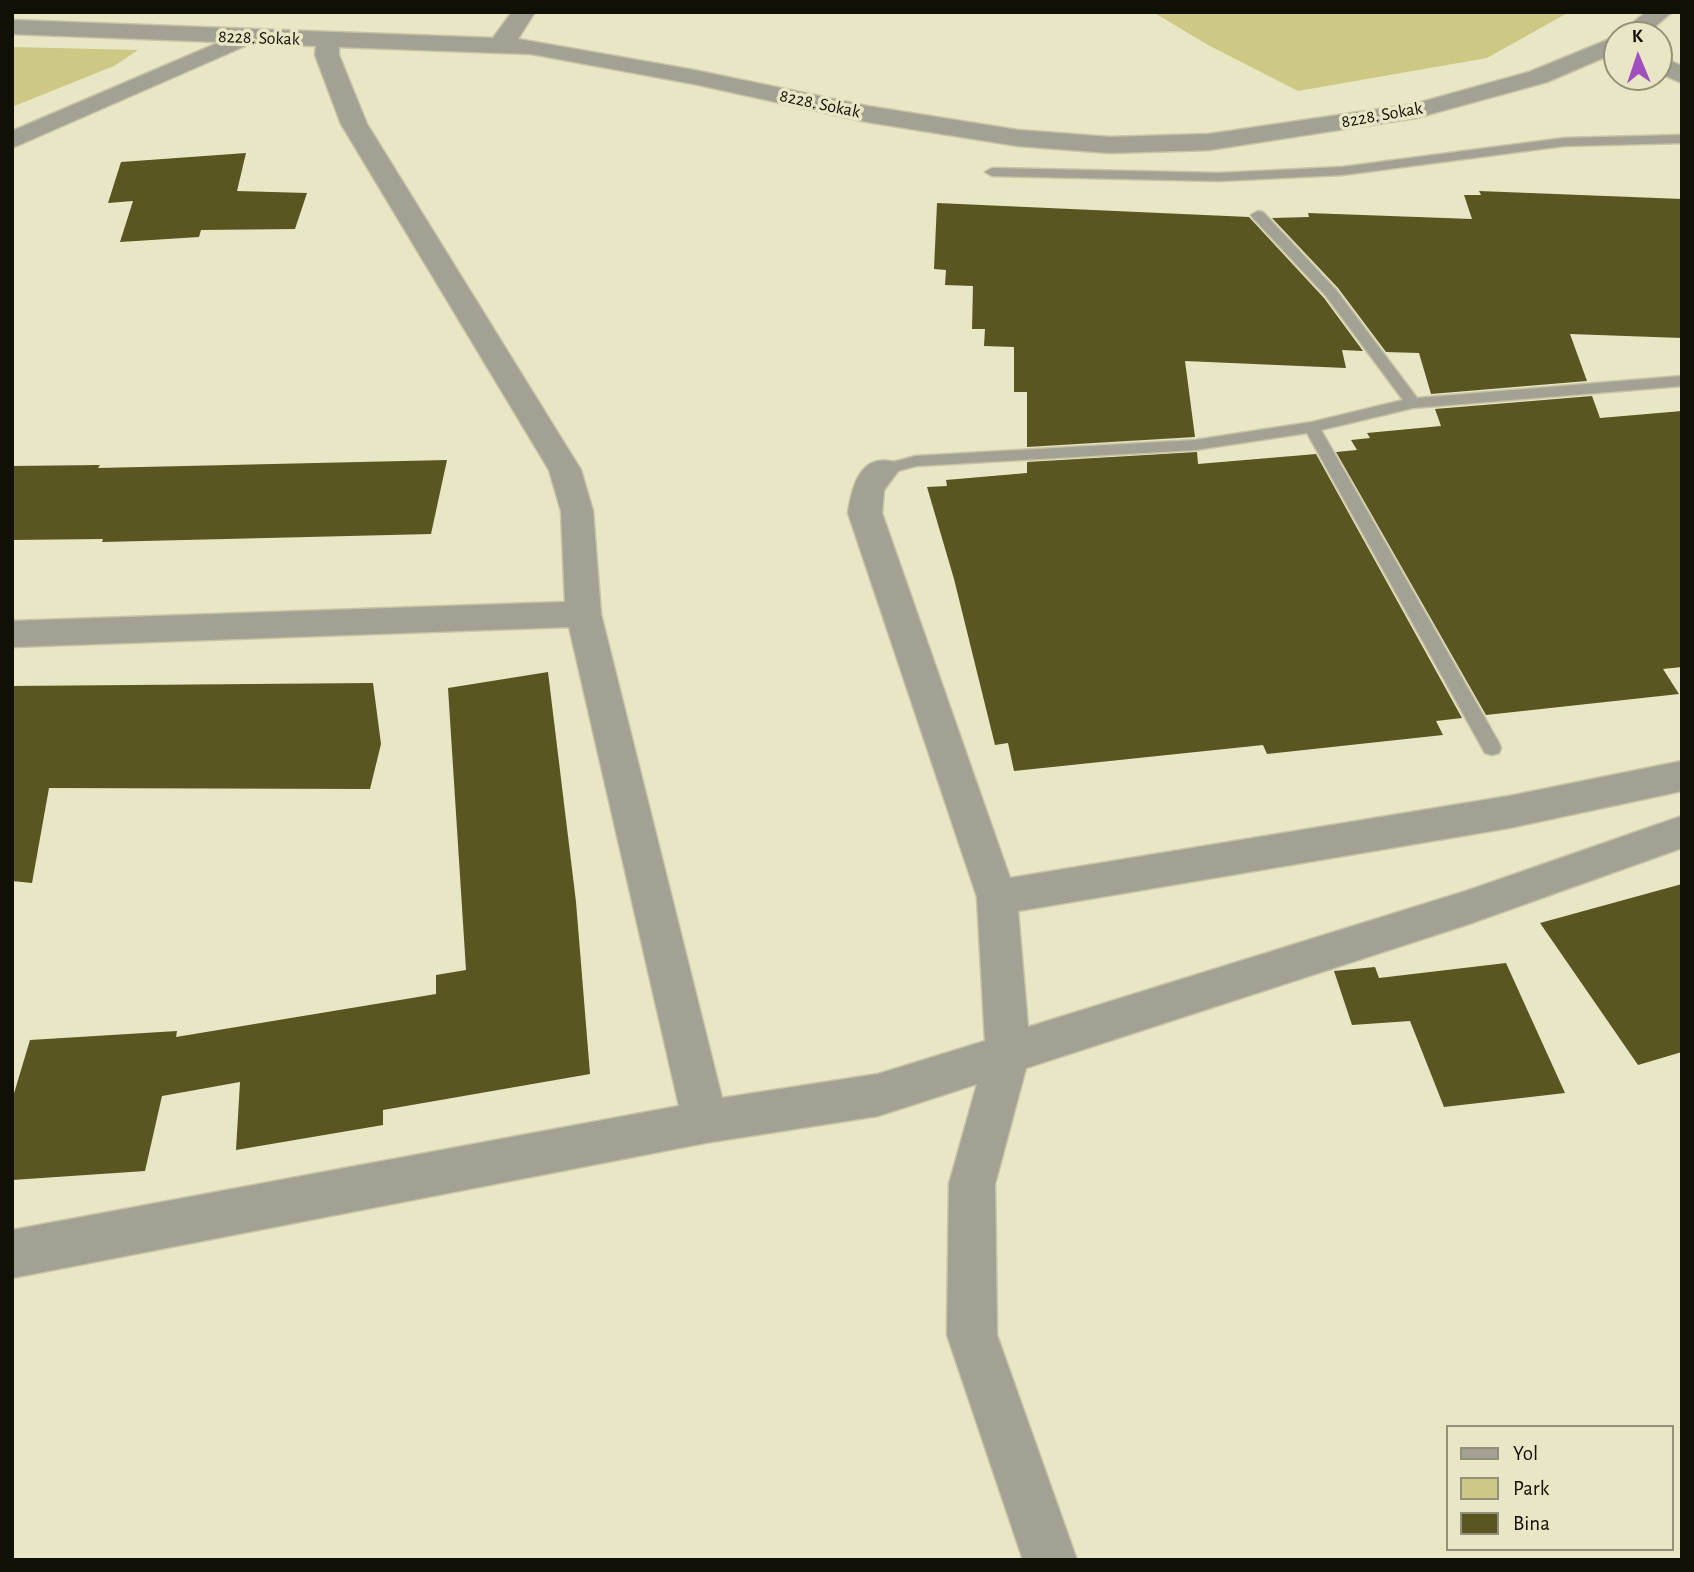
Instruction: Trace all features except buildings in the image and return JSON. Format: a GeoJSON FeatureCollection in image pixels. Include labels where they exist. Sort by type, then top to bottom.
{"type":"FeatureCollection","features":[{"type":"Feature","properties":{"kind":"street"},"geometry":{"type":"LineString","coordinates":[[500,45],[517,26],[524,12]]}},
{"type":"Feature","properties":{"kind":"street","name":"8228. Sokak"},"geometry":{"type":"LineString","coordinates":[[12,27],[531,47],[694,77],[880,116],[1018,138],[1110,145],[1209,142],[1416,111],[1538,77],[1603,49]]}},
{"type":"Feature","properties":{"kind":"street"},"geometry":{"type":"LineString","coordinates":[[12,140],[250,38]]}},
{"type":"Feature","properties":{"kind":"street"},"geometry":{"type":"LineString","coordinates":[[328,40],[327,55],[354,124],[565,470],[577,511],[583,614],[705,1122]]}},
{"type":"Feature","properties":{"kind":"street"},"geometry":{"type":"LineString","coordinates":[[883,470],[868,487],[865,513],[997,897],[1007,1052],[972,1184],[972,1335],[1050,1560]]}},
{"type":"Feature","properties":{"kind":"street"},"geometry":{"type":"LineString","coordinates":[[12,634],[583,614]]}},
{"type":"Feature","properties":{"kind":"street"},"geometry":{"type":"LineString","coordinates":[[997,897],[1509,812],[1682,776]]}},
{"type":"Feature","properties":{"kind":"street"},"geometry":{"type":"LineString","coordinates":[[12,1254],[705,1122],[878,1095],[1466,908],[1682,832]]}},
{"type":"Feature","properties":{"kind":"lane"},"geometry":{"type":"LineString","coordinates":[[992,172],[1233,176],[1342,171],[1564,142],[1682,139]]}},
{"type":"Feature","properties":{"kind":"lane"},"geometry":{"type":"LineString","coordinates":[[1258,215],[1331,293],[1413,403]]}},
{"type":"Feature","properties":{"kind":"lane"},"geometry":{"type":"LineString","coordinates":[[883,470],[916,461],[1195,445],[1312,427],[1413,403],[1682,381]]}},
{"type":"Feature","properties":{"kind":"lane"},"geometry":{"type":"LineString","coordinates":[[1312,427],[1492,748]]}},
{"type":"Feature","properties":{"kind":"green space"},"geometry":{"type":"Polygon","coordinates":[[[1153,12],[1569,12],[1487,58],[1298,91],[1208,45],[1153,12]]]}},
{"type":"Feature","properties":{"kind":"green space"},"geometry":{"type":"Polygon","coordinates":[[[12,47],[138,50],[114,66],[12,107],[12,47]]]}}]}
